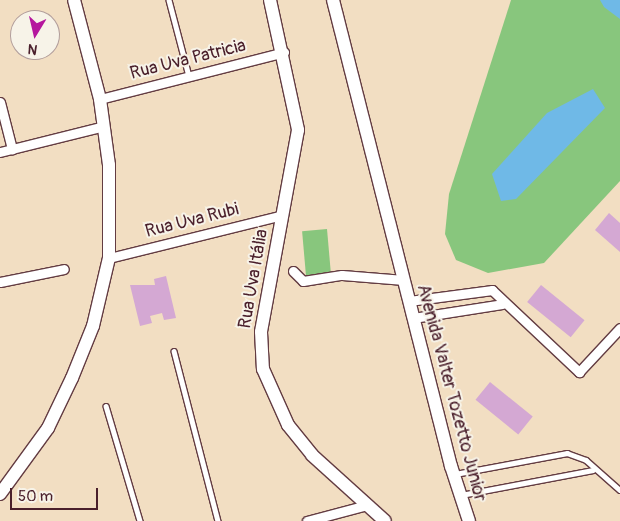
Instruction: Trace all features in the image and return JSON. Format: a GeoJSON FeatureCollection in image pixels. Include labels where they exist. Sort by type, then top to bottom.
{"type":"FeatureCollection","features":[{"type":"Feature","properties":{"kind":"street"},"geometry":{"type":"LineString","coordinates":[[0,494],[48,428],[72,378],[93,326],[109,258],[112,205],[100,127],[100,99],[74,0]]}},
{"type":"Feature","properties":{"kind":"street","name":"Rua Uva Itália"},"geometry":{"type":"LineString","coordinates":[[270,0],[284,52],[298,130],[261,332],[263,368],[288,425],[312,455],[385,521]]}},
{"type":"Feature","properties":{"kind":"street","name":"Avenida Valter Tozetto Junior"},"geometry":{"type":"LineString","coordinates":[[333,0],[453,475],[466,519]]}},
{"type":"Feature","properties":{"kind":"street","name":"Rua Uva Patricia"},"geometry":{"type":"LineString","coordinates":[[100,99],[284,52]]}},
{"type":"Feature","properties":{"kind":"street"},"geometry":{"type":"LineString","coordinates":[[0,102],[12,149]]}},
{"type":"Feature","properties":{"kind":"street"},"geometry":{"type":"LineString","coordinates":[[0,152],[100,127]]}},
{"type":"Feature","properties":{"kind":"street","name":"Rua Uva Rubi"},"geometry":{"type":"LineString","coordinates":[[109,258],[283,215]]}},
{"type":"Feature","properties":{"kind":"street"},"geometry":{"type":"LineString","coordinates":[[0,282],[64,269]]}},
{"type":"Feature","properties":{"kind":"street"},"geometry":{"type":"LineString","coordinates":[[293,271],[303,281],[342,275],[404,280]]}},
{"type":"Feature","properties":{"kind":"street"},"geometry":{"type":"LineString","coordinates":[[409,301],[482,288],[492,290],[502,304],[579,372],[620,328]]}},
{"type":"Feature","properties":{"kind":"street"},"geometry":{"type":"LineString","coordinates":[[413,318],[502,304]]}},
{"type":"Feature","properties":{"kind":"street"},"geometry":{"type":"LineString","coordinates":[[311,520],[367,505]]}},
{"type":"Feature","properties":{"kind":"lane"},"geometry":{"type":"LineString","coordinates":[[169,0],[189,76]]}},
{"type":"Feature","properties":{"kind":"lane"},"geometry":{"type":"LineString","coordinates":[[174,351],[218,521]]}},
{"type":"Feature","properties":{"kind":"lane"},"geometry":{"type":"LineString","coordinates":[[106,406],[140,521]]}},
{"type":"Feature","properties":{"kind":"lane"},"geometry":{"type":"LineString","coordinates":[[453,475],[567,453],[586,460],[592,470],[620,490]]}},
{"type":"Feature","properties":{"kind":"lane"},"geometry":{"type":"LineString","coordinates":[[459,496],[592,470]]}},
{"type":"Feature","properties":{"kind":"green space"},"geometry":{"type":"Polygon","coordinates":[[[511,0],[620,0],[620,181],[544,263],[488,273],[456,260],[445,234],[449,194],[511,0]]]}},
{"type":"Feature","properties":{"kind":"green space"},"geometry":{"type":"Polygon","coordinates":[[[327,229],[331,275],[306,277],[302,231],[327,229]]]}},
{"type":"Feature","properties":{"kind":"water"},"geometry":{"type":"Polygon","coordinates":[[[600,0],[620,0],[620,19],[604,7],[600,0]]]}},
{"type":"Feature","properties":{"kind":"water"},"geometry":{"type":"Polygon","coordinates":[[[593,89],[605,108],[516,199],[501,201],[492,174],[547,113],[593,89]]]}},
{"type":"Feature","properties":{"kind":"building"},"geometry":{"type":"Polygon","coordinates":[[[609,213],[620,223],[620,252],[595,230],[609,213]]]}},
{"type":"Feature","properties":{"kind":"building"},"geometry":{"type":"Polygon","coordinates":[[[166,276],[176,318],[164,320],[162,313],[150,316],[152,323],[140,326],[130,285],[155,285],[154,279],[166,276]]]}},
{"type":"Feature","properties":{"kind":"building"},"geometry":{"type":"Polygon","coordinates":[[[541,285],[585,320],[571,337],[527,302],[541,285]]]}},
{"type":"Feature","properties":{"kind":"building"},"geometry":{"type":"Polygon","coordinates":[[[490,382],[533,417],[518,434],[476,400],[490,382]]]}}]}
